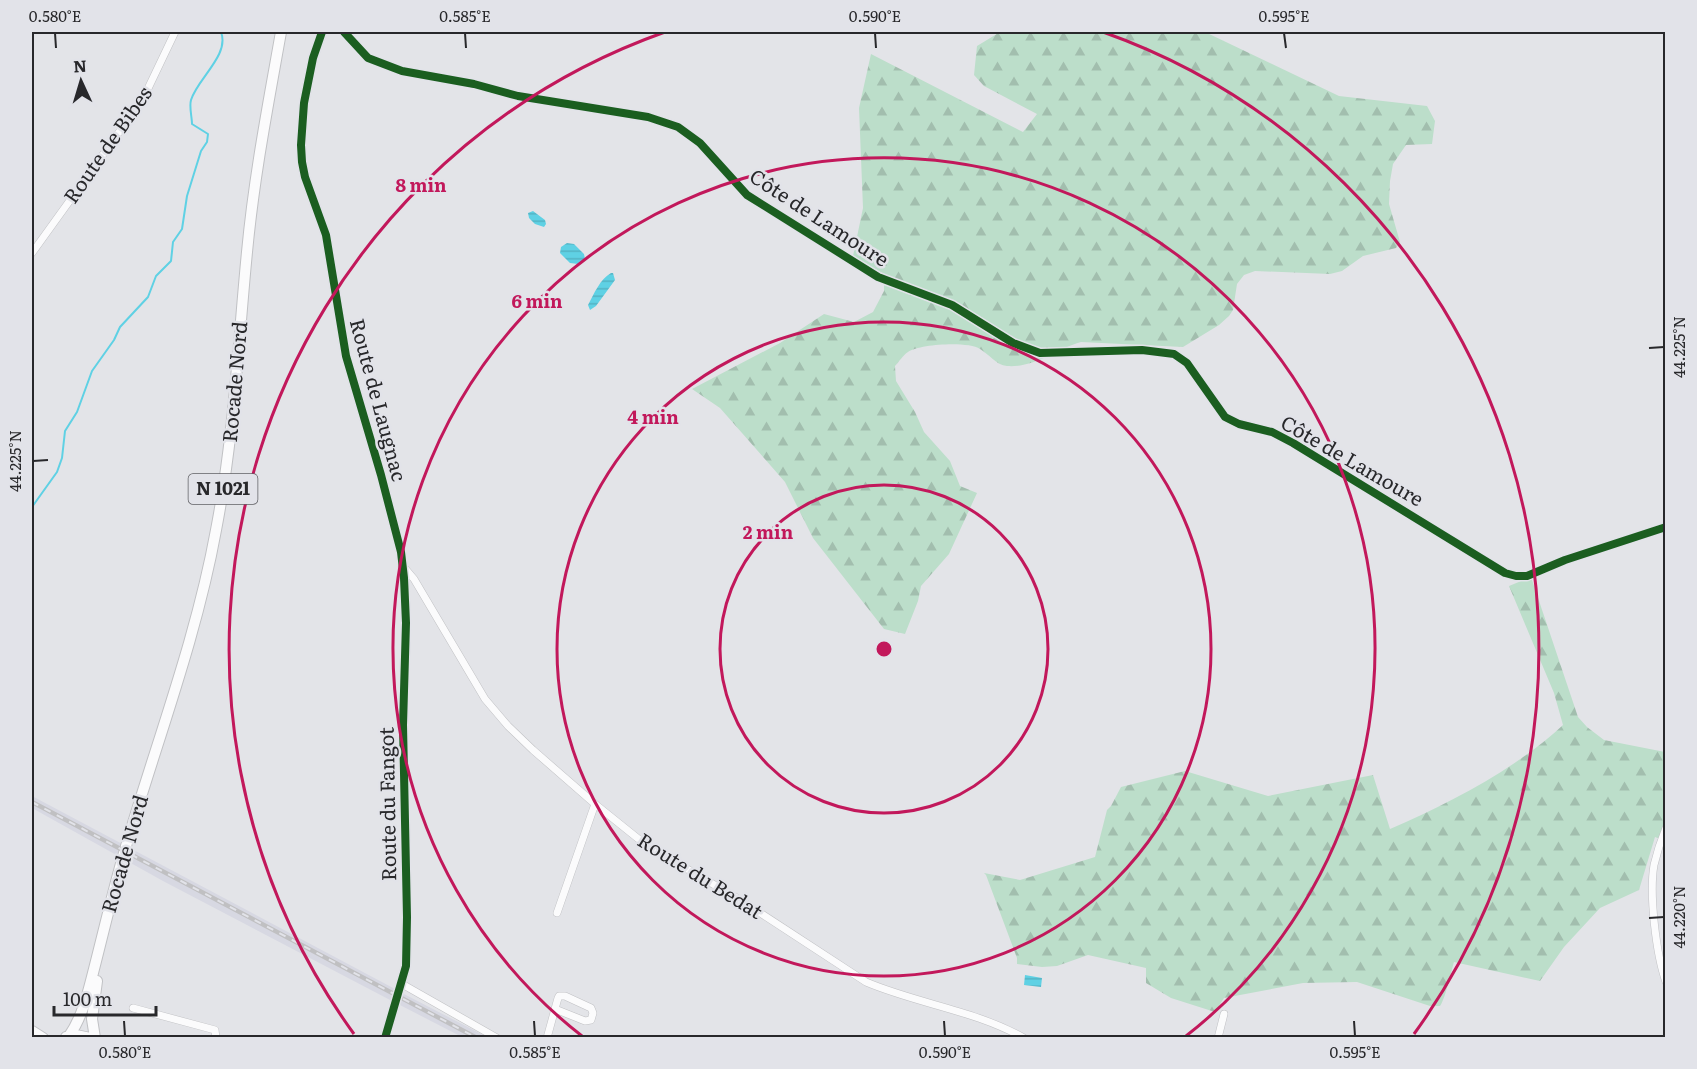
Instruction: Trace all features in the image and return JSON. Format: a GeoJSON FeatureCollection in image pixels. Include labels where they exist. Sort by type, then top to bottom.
{"type":"FeatureCollection","features":[{"type":"Feature","properties":{"kind":"main road","name":"Rocade Nord"},"geometry":{"type":"LineString","coordinates":[[104,934],[127,843],[190,640],[216,532],[235,400],[256,171],[280,32]]}},
{"type":"Feature","properties":{"kind":"main road","name":"N 1021"},"geometry":{"type":"LineString","coordinates":[[67,1037],[78,1022],[104,934]]}},
{"type":"Feature","properties":{"kind":"main road","name":"N 1021"},"geometry":{"type":"LineString","coordinates":[[95,1038],[93,1011],[104,934]]}},
{"type":"Feature","properties":{"kind":"main road"},"geometry":{"type":"LineString","coordinates":[[32,1031],[43,1038]]}},
{"type":"Feature","properties":{"kind":"main road"},"geometry":{"type":"LineString","coordinates":[[67,1037],[90,1038]]}},
{"type":"Feature","properties":{"kind":"street","name":"Route de Bibes"},"geometry":{"type":"LineString","coordinates":[[32,253],[143,99],[176,32]]}},
{"type":"Feature","properties":{"kind":"street","name":"Route de Laugnac"},"geometry":{"type":"LineString","coordinates":[[322,32],[313,58],[304,103],[302,162],[305,177],[326,235],[346,356],[381,475],[403,566]]}},
{"type":"Feature","properties":{"kind":"street","name":"Côte de Lamoure"},"geometry":{"type":"LineString","coordinates":[[344,32],[368,58],[402,71],[474,84],[518,96],[648,117],[678,127],[700,143],[747,195],[795,227],[878,278],[952,305],[1028,350],[1054,354],[1142,350],[1179,356],[1187,363],[1225,417],[1239,424],[1267,430],[1283,437],[1503,572],[1516,576],[1527,576],[1565,560],[1665,527]]}},
{"type":"Feature","properties":{"kind":"street","name":"Route du Bedat"},"geometry":{"type":"LineString","coordinates":[[403,566],[414,579],[485,699],[508,726],[595,804],[665,858],[742,901],[866,982],[887,991],[972,1014],[1023,1038]]}},
{"type":"Feature","properties":{"kind":"street","name":"Route du Fangot"},"geometry":{"type":"LineString","coordinates":[[385,1038],[406,966],[403,725],[406,623],[403,566]]}},
{"type":"Feature","properties":{"kind":"street"},"geometry":{"type":"LineString","coordinates":[[557,913],[595,804]]}},
{"type":"Feature","properties":{"kind":"street"},"geometry":{"type":"LineString","coordinates":[[1665,828],[1654,866],[1654,903],[1661,967],[1665,982]]}},
{"type":"Feature","properties":{"kind":"street"},"geometry":{"type":"LineString","coordinates":[[402,984],[497,1038]]}},
{"type":"Feature","properties":{"kind":"street"},"geometry":{"type":"LineString","coordinates":[[547,1038],[558,998],[562,996],[591,1008],[593,1013],[591,1020],[585,1021],[555,1009]]}},
{"type":"Feature","properties":{"kind":"street"},"geometry":{"type":"LineString","coordinates":[[133,1008],[215,1030],[216,1038]]}},
{"type":"Feature","properties":{"kind":"street"},"geometry":{"type":"LineString","coordinates":[[1218,1038],[1224,1014]]}},
{"type":"Feature","properties":{"kind":"shaded area"},"geometry":{"type":"Polygon","coordinates":[[[32,796],[395,989],[392,1001],[163,881],[32,808],[32,796]]]}},
{"type":"Feature","properties":{"kind":"shaded area"},"geometry":{"type":"Polygon","coordinates":[[[402,993],[487,1037],[462,1037],[398,1004],[402,993]]]}},
{"type":"Feature","properties":{"kind":"green space"},"geometry":{"type":"Polygon","coordinates":[[[1000,32],[1205,32],[1339,96],[1427,106],[1435,121],[1432,144],[1406,145],[1393,164],[1389,204],[1400,242],[1396,248],[1363,256],[1342,271],[1330,274],[1255,271],[1244,275],[1237,284],[1233,310],[1229,316],[1219,325],[1183,347],[1081,342],[1036,361],[1017,366],[1003,365],[980,349],[965,345],[944,344],[923,347],[904,355],[895,366],[896,381],[924,432],[950,461],[960,486],[977,493],[949,554],[921,586],[918,601],[905,634],[884,629],[813,538],[785,482],[720,408],[692,389],[780,343],[824,314],[854,322],[873,312],[884,291],[884,274],[853,256],[863,208],[859,108],[871,54],[1023,132],[1037,114],[984,86],[974,75],[977,46],[1000,32]]]}},
{"type":"Feature","properties":{"kind":"green space"},"geometry":{"type":"Polygon","coordinates":[[[1531,577],[1578,717],[1604,740],[1665,752],[1665,841],[1655,837],[1639,890],[1600,908],[1564,947],[1540,981],[1454,962],[1440,1006],[1430,1006],[1357,982],[1303,983],[1224,998],[1215,1012],[1171,998],[1146,983],[1146,968],[1088,955],[1057,966],[1017,964],[1017,958],[984,873],[1020,880],[1095,857],[1107,810],[1121,787],[1185,771],[1268,796],[1373,775],[1390,829],[1481,784],[1544,741],[1563,725],[1554,693],[1509,586],[1531,577]]]}},
{"type":"Feature","properties":{"kind":"water"},"geometry":{"type":"Polygon","coordinates":[[[533,211],[545,220],[544,227],[535,224],[529,218],[528,213],[533,211]]]}},
{"type":"Feature","properties":{"kind":"water"},"geometry":{"type":"Polygon","coordinates":[[[567,243],[574,244],[584,254],[585,259],[578,264],[570,263],[560,253],[561,247],[567,243]]]}},
{"type":"Feature","properties":{"kind":"water"},"geometry":{"type":"Polygon","coordinates":[[[611,273],[615,280],[596,306],[590,310],[588,305],[595,292],[611,273]]]}},
{"type":"Feature","properties":{"kind":"water"},"geometry":{"type":"Polygon","coordinates":[[[1025,975],[1042,978],[1041,987],[1024,985],[1025,975]]]}},
{"type":"Feature","properties":{"kind":"waterway"},"geometry":{"type":"LineString","coordinates":[[32,507],[57,472],[62,458],[65,431],[77,412],[92,371],[114,340],[120,327],[148,297],[156,276],[171,261],[173,242],[182,229],[187,196],[208,134],[192,124],[191,100],[221,49],[223,41],[221,32]]}},
{"type":"Feature","properties":{"kind":"railway"},"geometry":{"type":"LineString","coordinates":[[32,802],[477,1038]]}},
{"type":"Feature","properties":{"kind":"cycle path"},"geometry":{"type":"LineString","coordinates":[[322,32],[313,58],[304,103],[302,162],[305,177],[326,235],[346,356],[381,475],[401,552],[404,578],[406,966],[385,1038]]}},
{"type":"Feature","properties":{"kind":"cycle path"},"geometry":{"type":"LineString","coordinates":[[344,32],[368,58],[402,71],[474,84],[518,96],[648,117],[678,127],[700,143],[747,195],[878,277],[952,305],[1013,343],[1040,353],[1142,350],[1174,354],[1187,363],[1225,417],[1239,424],[1272,432],[1293,443],[1505,573],[1527,576],[1565,560],[1666,527]]}}]}
